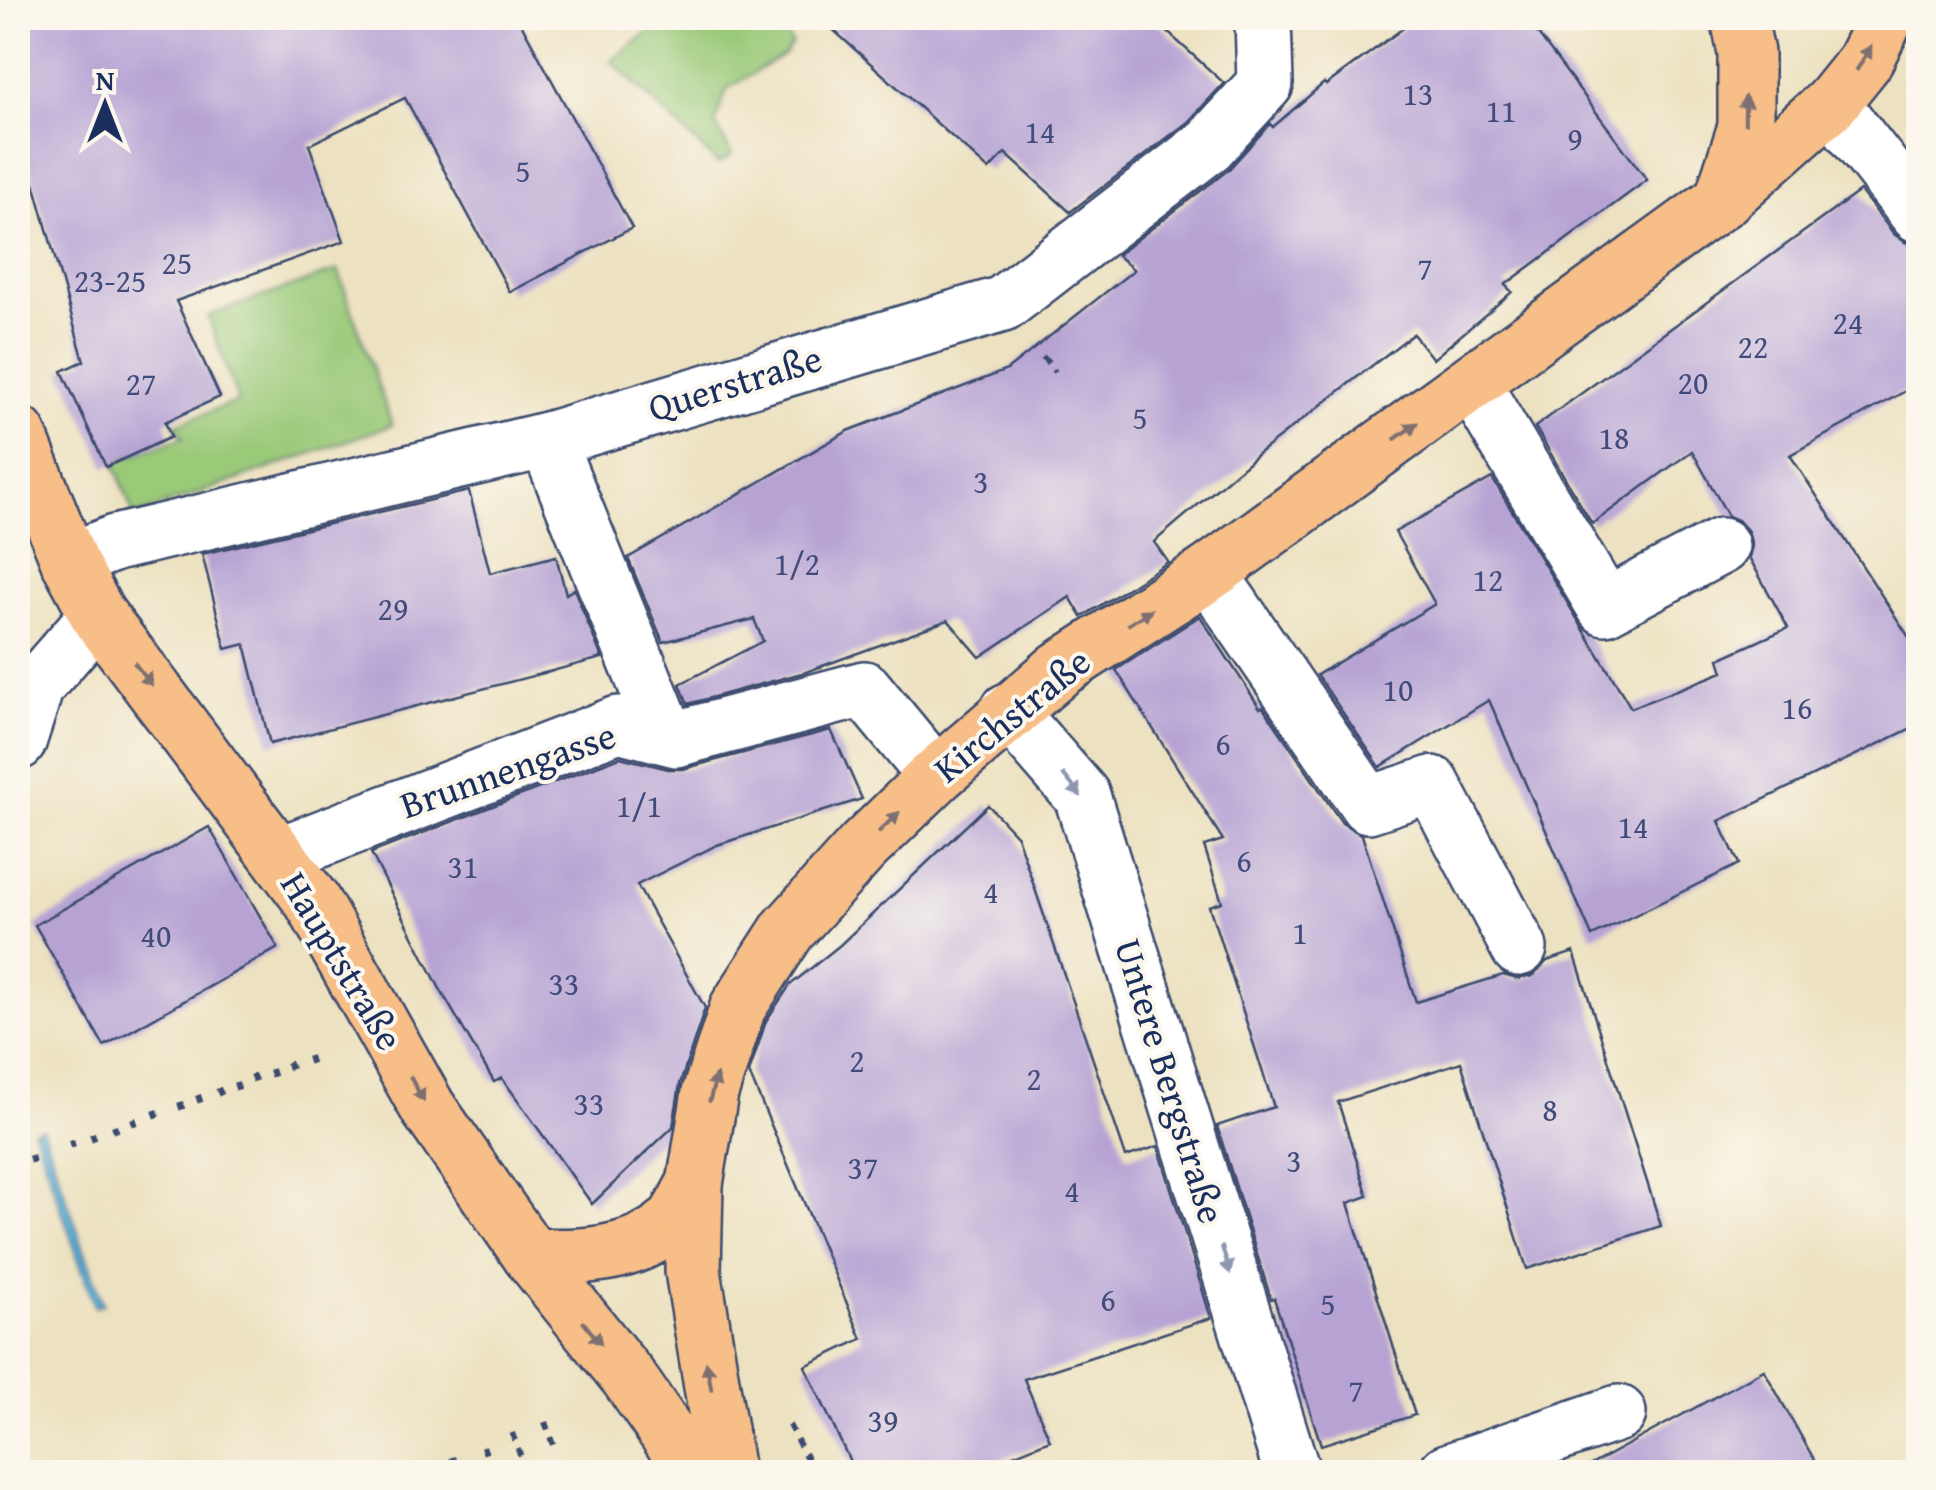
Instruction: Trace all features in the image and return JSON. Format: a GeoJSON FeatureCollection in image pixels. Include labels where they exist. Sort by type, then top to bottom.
{"type":"FeatureCollection","features":[{"type":"Feature","properties":{"kind":"main road"},"geometry":{"type":"LineString","coordinates":[[1722,200],[1746,126],[1746,53],[1739,18]]}},
{"type":"Feature","properties":{"kind":"main road","name":"Kirchstraße"},"geometry":{"type":"LineString","coordinates":[[726,1472],[693,1271],[694,1184],[710,1093],[738,1007],[788,930],[936,776],[1060,669],[1208,573],[1722,200],[1831,103],[1864,62],[1886,18]]}},
{"type":"Feature","properties":{"kind":"main road","name":"Hauptstraße"},"geometry":{"type":"LineString","coordinates":[[18,434],[69,560],[98,616],[312,901],[428,1108],[532,1256],[628,1377],[694,1472]]}},
{"type":"Feature","properties":{"kind":"main road"},"geometry":{"type":"LineString","coordinates":[[532,1256],[577,1258],[625,1249],[671,1224],[694,1184]]}},
{"type":"Feature","properties":{"kind":"street","name":"Querstraße"},"geometry":{"type":"LineString","coordinates":[[69,560],[114,543],[547,440],[1004,304],[1210,145],[1264,84],[1263,18]]}},
{"type":"Feature","properties":{"kind":"street"},"geometry":{"type":"LineString","coordinates":[[1831,103],[1918,214]]}},
{"type":"Feature","properties":{"kind":"street"},"geometry":{"type":"LineString","coordinates":[[1472,384],[1605,607],[1721,546]]}},
{"type":"Feature","properties":{"kind":"street"},"geometry":{"type":"LineString","coordinates":[[547,440],[667,736]]}},
{"type":"Feature","properties":{"kind":"street"},"geometry":{"type":"LineString","coordinates":[[1208,573],[1368,805],[1432,784],[1519,948]]}},
{"type":"Feature","properties":{"kind":"street"},"geometry":{"type":"LineString","coordinates":[[18,742],[36,686],[98,616]]}},
{"type":"Feature","properties":{"kind":"street","name":"Brunnengasse"},"geometry":{"type":"LineString","coordinates":[[278,855],[618,724],[676,739],[864,689],[936,776]]}},
{"type":"Feature","properties":{"kind":"street","name":"Untere Bergstraße"},"geometry":{"type":"LineString","coordinates":[[1008,712],[1082,796],[1292,1472]]}},
{"type":"Feature","properties":{"kind":"street"},"geometry":{"type":"LineString","coordinates":[[1447,1472],[1618,1414]]}},
{"type":"Feature","properties":{"kind":"path"},"geometry":{"type":"LineString","coordinates":[[309,1056],[312,1066]]}},
{"type":"Feature","properties":{"kind":"path"},"geometry":{"type":"LineString","coordinates":[[288,1062],[292,1073]]}},
{"type":"Feature","properties":{"kind":"path"},"geometry":{"type":"LineString","coordinates":[[271,1069],[274,1079]]}},
{"type":"Feature","properties":{"kind":"path"},"geometry":{"type":"LineString","coordinates":[[252,1074],[257,1086]]}},
{"type":"Feature","properties":{"kind":"path"},"geometry":{"type":"LineString","coordinates":[[236,1082],[239,1092]]}},
{"type":"Feature","properties":{"kind":"path"},"geometry":{"type":"LineString","coordinates":[[218,1088],[222,1098]]}},
{"type":"Feature","properties":{"kind":"path"},"geometry":{"type":"LineString","coordinates":[[198,1096],[202,1107]]}},
{"type":"Feature","properties":{"kind":"path"},"geometry":{"type":"LineString","coordinates":[[180,1102],[184,1116]]}},
{"type":"Feature","properties":{"kind":"path"},"geometry":{"type":"LineString","coordinates":[[155,1110],[160,1124]]}},
{"type":"Feature","properties":{"kind":"path"},"geometry":{"type":"LineString","coordinates":[[133,1118],[138,1132]]}},
{"type":"Feature","properties":{"kind":"path"},"geometry":{"type":"LineString","coordinates":[[114,1126],[119,1139]]}},
{"type":"Feature","properties":{"kind":"path"},"geometry":{"type":"LineString","coordinates":[[92,1133],[97,1146]]}},
{"type":"Feature","properties":{"kind":"path"},"geometry":{"type":"LineString","coordinates":[[71,1140],[75,1154]]}},
{"type":"Feature","properties":{"kind":"path"},"geometry":{"type":"LineString","coordinates":[[30,1155],[34,1168]]}},
{"type":"Feature","properties":{"kind":"path"},"geometry":{"type":"LineString","coordinates":[[544,1422],[553,1444]]}},
{"type":"Feature","properties":{"kind":"path"},"geometry":{"type":"LineString","coordinates":[[512,1434],[521,1457]]}},
{"type":"Feature","properties":{"kind":"path"},"geometry":{"type":"LineString","coordinates":[[483,1446],[491,1468]]}},
{"type":"Feature","properties":{"kind":"path"},"geometry":{"type":"LineString","coordinates":[[452,1457],[458,1472]]}},
{"type":"Feature","properties":{"kind":"green space"},"geometry":{"type":"Polygon","coordinates":[[[667,18],[769,18],[792,43],[785,54],[727,89],[715,123],[732,155],[718,164],[611,61],[667,18]]]}},
{"type":"Feature","properties":{"kind":"green space"},"geometry":{"type":"Polygon","coordinates":[[[338,270],[392,425],[134,516],[114,462],[184,437],[174,425],[238,401],[208,316],[338,270]]]}},
{"type":"Feature","properties":{"kind":"water"},"geometry":{"type":"Polygon","coordinates":[[[42,1128],[103,1304],[95,1307],[34,1130],[42,1128]]]}},
{"type":"Feature","properties":{"kind":"building"},"geometry":{"type":"Polygon","coordinates":[[[18,18],[518,18],[632,228],[510,292],[405,98],[309,145],[344,241],[176,301],[220,397],[165,422],[171,437],[106,467],[62,371],[84,361],[18,126],[18,18]]]}},
{"type":"Feature","properties":{"kind":"building"},"geometry":{"type":"Polygon","coordinates":[[[820,18],[1152,18],[1224,83],[1188,122],[1070,212],[1005,153],[989,170],[820,18]]]}},
{"type":"Feature","properties":{"kind":"building"},"geometry":{"type":"Polygon","coordinates":[[[1417,18],[1526,18],[1647,180],[1505,285],[1512,292],[1433,359],[1413,334],[1259,453],[1154,542],[1168,562],[1082,617],[1070,597],[980,657],[948,620],[806,672],[688,704],[680,684],[763,641],[754,619],[663,642],[628,558],[848,431],[1007,370],[1134,270],[1117,255],[1228,170],[1270,124],[1273,127],[1324,83],[1417,18]]]}},
{"type":"Feature","properties":{"kind":"building"},"geometry":{"type":"Polygon","coordinates":[[[1860,191],[1894,234],[1918,245],[1918,384],[1790,455],[1918,651],[1918,725],[1719,821],[1739,864],[1592,936],[1489,700],[1380,767],[1317,675],[1435,604],[1395,532],[1492,478],[1631,708],[1723,672],[1719,659],[1788,628],[1749,557],[1752,546],[1748,531],[1728,516],[1692,451],[1592,524],[1535,427],[1860,191]]]}},
{"type":"Feature","properties":{"kind":"building"},"geometry":{"type":"Polygon","coordinates":[[[469,491],[490,573],[556,556],[566,594],[574,589],[602,658],[270,744],[245,644],[226,649],[202,554],[469,491]]]}},
{"type":"Feature","properties":{"kind":"building"},"geometry":{"type":"Polygon","coordinates":[[[1200,616],[1342,823],[1362,835],[1416,1002],[1503,975],[1517,979],[1533,976],[1547,961],[1574,952],[1661,1226],[1527,1269],[1461,1062],[1338,1102],[1368,1196],[1348,1203],[1415,1415],[1321,1445],[1217,1126],[1274,1107],[1209,906],[1222,902],[1204,846],[1223,840],[1116,670],[1200,616]]]}},
{"type":"Feature","properties":{"kind":"building"},"geometry":{"type":"Polygon","coordinates":[[[831,730],[862,799],[717,845],[637,885],[705,1008],[680,1084],[673,1127],[592,1204],[502,1078],[494,1082],[440,989],[371,853],[620,757],[683,769],[831,730]]]}},
{"type":"Feature","properties":{"kind":"building"},"geometry":{"type":"Polygon","coordinates":[[[988,805],[1017,836],[1126,1157],[1158,1146],[1211,1318],[1024,1379],[1050,1440],[971,1472],[855,1472],[805,1366],[862,1339],[749,1073],[766,1021],[790,985],[840,945],[988,805]]]}},
{"type":"Feature","properties":{"kind":"building"},"geometry":{"type":"Polygon","coordinates":[[[209,827],[278,948],[104,1046],[35,925],[209,827]]]}},
{"type":"Feature","properties":{"kind":"building"},"geometry":{"type":"Polygon","coordinates":[[[1764,1370],[1821,1472],[1578,1472],[1764,1370]]]}}]}
